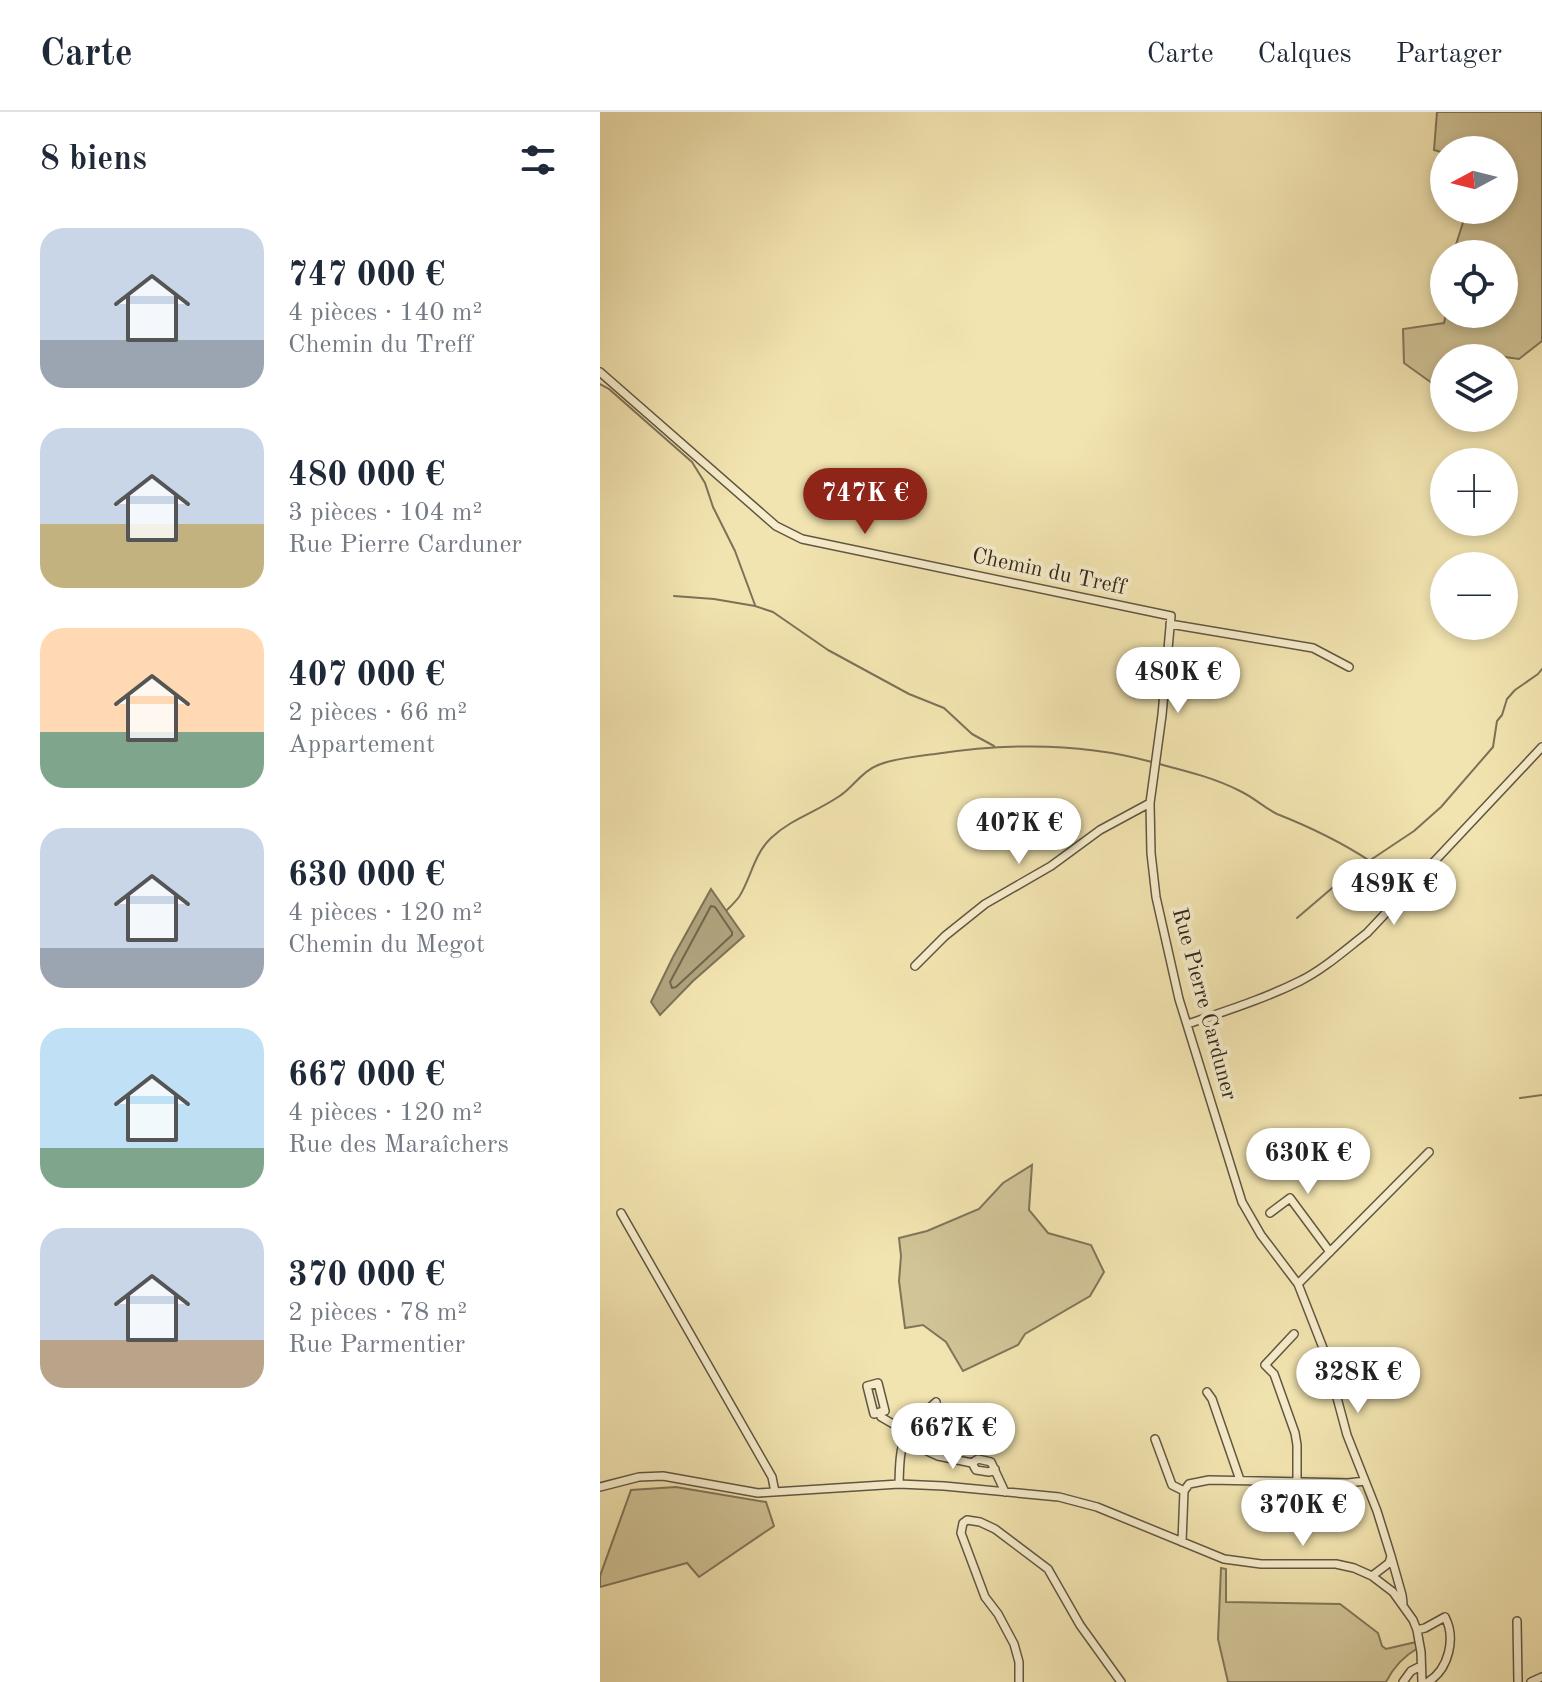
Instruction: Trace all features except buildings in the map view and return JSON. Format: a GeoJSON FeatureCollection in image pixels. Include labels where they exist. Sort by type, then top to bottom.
{"type":"FeatureCollection","features":[{"type":"Feature","properties":{"kind":"street","name":"Chemin du Treff"},"geometry":{"type":"LineString","coordinates":[[600,372],[776,526],[802,539],[1170,620],[1313,648],[1349,667]]}},
{"type":"Feature","properties":{"kind":"street","name":"Rue Pierre Carduner"},"geometry":{"type":"LineString","coordinates":[[1170,620],[1150,803],[1151,853],[1156,897],[1179,999],[1242,1202],[1261,1235],[1298,1284],[1325,1353],[1347,1435],[1377,1511],[1403,1603]]}},
{"type":"Feature","properties":{"kind":"street"},"geometry":{"type":"LineString","coordinates":[[1188,1024],[1248,1004],[1301,980],[1356,942],[1542,747]]}},
{"type":"Feature","properties":{"kind":"street"},"geometry":{"type":"LineString","coordinates":[[915,966],[945,936],[985,904],[1051,866],[1100,830],[1150,803]]}},
{"type":"Feature","properties":{"kind":"street"},"geometry":{"type":"LineString","coordinates":[[1298,1284],[1429,1152]]}},
{"type":"Feature","properties":{"kind":"street"},"geometry":{"type":"LineString","coordinates":[[1270,1213],[1290,1198],[1330,1252]]}},
{"type":"Feature","properties":{"kind":"street"},"geometry":{"type":"LineString","coordinates":[[621,1213],[772,1477],[775,1492]]}},
{"type":"Feature","properties":{"kind":"street"},"geometry":{"type":"LineString","coordinates":[[1294,1334],[1265,1365],[1274,1374],[1295,1433],[1297,1481]]}},
{"type":"Feature","properties":{"kind":"street"},"geometry":{"type":"LineString","coordinates":[[1207,1392],[1240,1480]]}},
{"type":"Feature","properties":{"kind":"street"},"geometry":{"type":"LineString","coordinates":[[899,1484],[905,1436],[914,1421],[936,1402]]}},
{"type":"Feature","properties":{"kind":"street"},"geometry":{"type":"LineString","coordinates":[[880,1412],[881,1417],[905,1436],[938,1456],[972,1463],[976,1470],[989,1472],[995,1469],[1005,1492]]}},
{"type":"Feature","properties":{"kind":"street"},"geometry":{"type":"LineString","coordinates":[[1155,1439],[1172,1485],[1184,1491]]}},
{"type":"Feature","properties":{"kind":"street"},"geometry":{"type":"LineString","coordinates":[[600,1487],[639,1477],[663,1476],[758,1493],[899,1484],[1059,1497],[1109,1511],[1224,1559],[1261,1564],[1336,1564],[1372,1576],[1403,1603],[1417,1630],[1422,1682]]}},
{"type":"Feature","properties":{"kind":"street"},"geometry":{"type":"LineString","coordinates":[[1182,1542],[1184,1491],[1189,1484],[1240,1480],[1365,1481]]}},
{"type":"Feature","properties":{"kind":"street"},"geometry":{"type":"LineString","coordinates":[[1019,1682],[1019,1662],[1014,1644],[985,1597],[961,1533],[967,1520],[995,1529],[1048,1569],[1080,1625],[1121,1682]]}},
{"type":"Feature","properties":{"kind":"street"},"geometry":{"type":"LineString","coordinates":[[1372,1576],[1389,1563],[1391,1556]]}},
{"type":"Feature","properties":{"kind":"street"},"geometry":{"type":"LineString","coordinates":[[1417,1630],[1445,1617],[1448,1624],[1448,1656],[1439,1673],[1428,1682]]}},
{"type":"Feature","properties":{"kind":"street"},"geometry":{"type":"LineString","coordinates":[[1517,1621],[1518,1682]]}},
{"type":"Feature","properties":{"kind":"street"},"geometry":{"type":"LineString","coordinates":[[1403,1682],[1411,1671],[1421,1666]]}},
{"type":"Feature","properties":{"kind":"street"},"geometry":{"type":"LineString","coordinates":[[1531,1682],[1542,1677]]}},
{"type":"Feature","properties":{"kind":"shaded area"},"geometry":{"type":"Polygon","coordinates":[[[1437,112],[1542,112],[1542,341],[1519,359],[1518,344],[1430,344],[1430,382],[1404,363],[1403,329],[1430,325],[1430,328],[1518,328],[1518,240],[1457,240],[1463,224],[1518,224],[1518,136],[1435,136],[1437,112]]]}},
{"type":"Feature","properties":{"kind":"shaded area"},"geometry":{"type":"Polygon","coordinates":[[[1032,1165],[1029,1210],[1048,1233],[1091,1245],[1104,1272],[1090,1296],[1025,1334],[1018,1345],[963,1371],[946,1342],[923,1325],[905,1328],[899,1281],[899,1238],[927,1231],[979,1209],[1003,1183],[1032,1165]]]}},
{"type":"Feature","properties":{"kind":"shaded area"},"geometry":{"type":"Polygon","coordinates":[[[676,1487],[766,1502],[774,1526],[699,1577],[687,1563],[600,1587],[600,1576],[631,1490],[676,1487]]]}},
{"type":"Feature","properties":{"kind":"shaded area"},"geometry":{"type":"Polygon","coordinates":[[[1221,1568],[1226,1569],[1226,1602],[1340,1604],[1378,1633],[1386,1649],[1416,1642],[1418,1648],[1399,1663],[1386,1682],[1228,1682],[1218,1639],[1221,1568]]]}},
{"type":"Feature","properties":{"kind":"water"},"geometry":{"type":"Polygon","coordinates":[[[711,889],[744,936],[660,1015],[651,1002],[711,889]]]}},
{"type":"Feature","properties":{"kind":"waterway"},"geometry":{"type":"LineString","coordinates":[[600,384],[692,462],[705,483],[735,551],[755,605]]}},
{"type":"Feature","properties":{"kind":"waterway"},"geometry":{"type":"LineString","coordinates":[[674,596],[714,599],[773,612],[828,650],[909,694],[944,708],[972,734],[994,746]]}},
{"type":"Feature","properties":{"kind":"waterway"},"geometry":{"type":"LineString","coordinates":[[1297,918],[1345,877],[1414,831],[1441,807],[1493,747],[1497,721],[1507,699],[1542,669]]}},
{"type":"Feature","properties":{"kind":"waterway"},"geometry":{"type":"LineString","coordinates":[[727,910],[739,897],[761,851],[771,838],[838,797],[866,772],[882,764],[962,750],[1017,746],[1098,751],[1152,762]]}},
{"type":"Feature","properties":{"kind":"waterway"},"geometry":{"type":"LineString","coordinates":[[1159,764],[1230,786],[1277,814],[1325,835],[1370,861]]}},
{"type":"Feature","properties":{"kind":"waterway"},"geometry":{"type":"LineString","coordinates":[[1520,1098],[1542,1095]]}}]}
